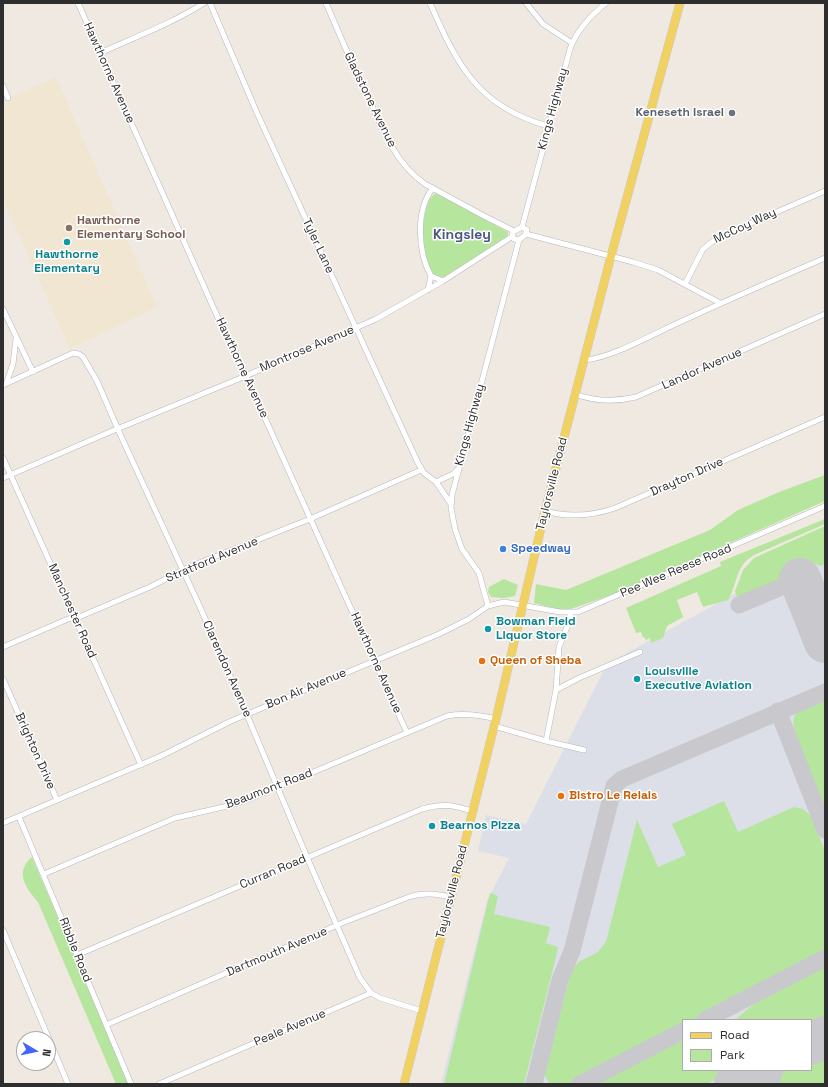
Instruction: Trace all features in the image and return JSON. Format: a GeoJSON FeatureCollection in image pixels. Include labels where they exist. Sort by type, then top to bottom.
{"type":"FeatureCollection","features":[{"type":"Feature","properties":{"kind":"main road","name":"Taylorsville Road"},"geometry":{"type":"LineString","coordinates":[[404,1084],[495,722],[545,511],[611,256],[680,3]]}},
{"type":"Feature","properties":{"kind":"street","name":"Hawthorne Avenue"},"geometry":{"type":"LineString","coordinates":[[78,3],[218,318],[246,376],[406,733]]}},
{"type":"Feature","properties":{"kind":"street"},"geometry":{"type":"LineString","coordinates":[[100,53],[166,24],[204,3]]}},
{"type":"Feature","properties":{"kind":"street","name":"Tyler Lane"},"geometry":{"type":"LineString","coordinates":[[210,3],[257,113],[317,246],[421,470],[436,482],[451,504]]}},
{"type":"Feature","properties":{"kind":"street","name":"Gladstone Avenue"},"geometry":{"type":"LineString","coordinates":[[326,3],[390,143],[406,167],[417,178],[433,188],[514,231]]}},
{"type":"Feature","properties":{"kind":"street"},"geometry":{"type":"LineString","coordinates":[[430,3],[458,59],[479,89],[513,114],[526,120],[548,126]]}},
{"type":"Feature","properties":{"kind":"street"},"geometry":{"type":"LineString","coordinates":[[526,3],[543,24],[572,43]]}},
{"type":"Feature","properties":{"kind":"street","name":"Kings Highway"},"geometry":{"type":"LineString","coordinates":[[522,227],[548,126],[572,43],[588,22],[606,3]]}},
{"type":"Feature","properties":{"kind":"street"},"geometry":{"type":"LineString","coordinates":[[3,86],[8,98]]}},
{"type":"Feature","properties":{"kind":"street"},"geometry":{"type":"LineString","coordinates":[[428,290],[431,276],[423,256],[420,234],[425,205],[433,188]]}},
{"type":"Feature","properties":{"kind":"street","name":"McCoy Way"},"geometry":{"type":"LineString","coordinates":[[685,284],[703,249],[717,238],[825,191]]}},
{"type":"Feature","properties":{"kind":"street"},"geometry":{"type":"LineString","coordinates":[[522,227],[526,228],[526,234],[519,240],[514,239],[512,234],[514,231],[522,227]]}},
{"type":"Feature","properties":{"kind":"street"},"geometry":{"type":"LineString","coordinates":[[526,234],[658,270],[720,303]]}},
{"type":"Feature","properties":{"kind":"street","name":"Montrose Avenue"},"geometry":{"type":"LineString","coordinates":[[3,478],[118,428],[246,376],[382,316],[443,281],[513,236]]}},
{"type":"Feature","properties":{"kind":"street","name":"Kings Highway"},"geometry":{"type":"LineString","coordinates":[[488,606],[479,573],[466,556],[456,534],[452,519],[451,504],[452,495],[519,240]]}},
{"type":"Feature","properties":{"kind":"street"},"geometry":{"type":"LineString","coordinates":[[584,360],[595,359],[616,351],[720,303],[825,258]]}},
{"type":"Feature","properties":{"kind":"street"},"geometry":{"type":"LineString","coordinates":[[431,276],[443,281]]}},
{"type":"Feature","properties":{"kind":"street"},"geometry":{"type":"LineString","coordinates":[[3,309],[33,372],[4,384]]}},
{"type":"Feature","properties":{"kind":"street","name":"Landor Avenue"},"geometry":{"type":"LineString","coordinates":[[575,394],[592,400],[608,402],[636,397],[825,314]]}},
{"type":"Feature","properties":{"kind":"street"},"geometry":{"type":"LineString","coordinates":[[4,384],[13,364],[16,338]]}},
{"type":"Feature","properties":{"kind":"street","name":"Clarendon Avenue"},"geometry":{"type":"LineString","coordinates":[[33,372],[73,353],[81,355],[91,368],[247,714],[352,962],[370,994]]}},
{"type":"Feature","properties":{"kind":"street","name":"Drayton Drive"},"geometry":{"type":"LineString","coordinates":[[545,511],[559,514],[585,516],[599,514],[825,417]]}},
{"type":"Feature","properties":{"kind":"street","name":"Manchester Road"},"geometry":{"type":"LineString","coordinates":[[3,458],[141,765]]}},
{"type":"Feature","properties":{"kind":"street"},"geometry":{"type":"LineString","coordinates":[[436,482],[453,474],[459,468]]}},
{"type":"Feature","properties":{"kind":"street","name":"Stratford Avenue"},"geometry":{"type":"LineString","coordinates":[[3,648],[68,619],[150,587],[183,571],[310,519],[421,470]]}},
{"type":"Feature","properties":{"kind":"street","name":"Pee Wee Reese Road"},"geometry":{"type":"LineString","coordinates":[[522,606],[560,612],[583,610],[825,506]]}},
{"type":"Feature","properties":{"kind":"street","name":"Bon Air Avenue"},"geometry":{"type":"LineString","coordinates":[[3,823],[141,765],[247,714],[463,623],[488,606],[504,602],[522,606]]}},
{"type":"Feature","properties":{"kind":"street"},"geometry":{"type":"LineString","coordinates":[[546,740],[556,690],[559,647],[569,622],[571,612]]}},
{"type":"Feature","properties":{"kind":"street"},"geometry":{"type":"LineString","coordinates":[[556,690],[579,678],[640,652]]}},
{"type":"Feature","properties":{"kind":"street","name":"Brighton Drive"},"geometry":{"type":"LineString","coordinates":[[3,679],[57,800]]}},
{"type":"Feature","properties":{"kind":"street","name":"Beaumont Road"},"geometry":{"type":"LineString","coordinates":[[44,874],[176,818],[232,805],[438,719],[452,715],[471,715],[546,740],[584,750]]}},
{"type":"Feature","properties":{"kind":"street","name":"Curran Road"},"geometry":{"type":"LineString","coordinates":[[77,955],[422,809],[434,806],[453,806],[472,811]]}},
{"type":"Feature","properties":{"kind":"street","name":"Ribble Road"},"geometry":{"type":"LineString","coordinates":[[19,817],[131,1084]]}},
{"type":"Feature","properties":{"kind":"street","name":"Dartmouth Avenue"},"geometry":{"type":"LineString","coordinates":[[106,1025],[337,926],[416,894],[451,897]]}},
{"type":"Feature","properties":{"kind":"street"},"geometry":{"type":"LineString","coordinates":[[3,930],[68,1084]]}},
{"type":"Feature","properties":{"kind":"street"},"geometry":{"type":"LineString","coordinates":[[370,994],[422,1011]]}},
{"type":"Feature","properties":{"kind":"street","name":"Peale Avenue"},"geometry":{"type":"LineString","coordinates":[[159,1084],[370,994]]}},
{"type":"Feature","properties":{"kind":"shaded area","name":"Hawthorne Elementary School"},"geometry":{"type":"Polygon","coordinates":[[[56,77],[157,307],[70,349],[3,200],[3,101],[56,77]]]}},
{"type":"Feature","properties":{"kind":"shaded area"},"geometry":{"type":"Polygon","coordinates":[[[825,544],[825,1084],[441,1084],[487,901],[509,858],[478,851],[486,815],[526,824],[607,664],[825,544]]]}},
{"type":"Feature","properties":{"kind":"green space"},"geometry":{"type":"Polygon","coordinates":[[[436,193],[508,232],[506,237],[444,277],[432,273],[425,256],[423,232],[424,219],[430,198],[436,193]]]}},
{"type":"Feature","properties":{"kind":"green space"},"geometry":{"type":"Polygon","coordinates":[[[825,475],[825,501],[614,594],[565,611],[534,603],[536,584],[566,590],[710,530],[738,510],[779,492],[825,475]]]}},
{"type":"Feature","properties":{"kind":"green space"},"geometry":{"type":"Polygon","coordinates":[[[825,519],[825,524],[748,559],[740,570],[728,600],[703,607],[697,592],[677,600],[683,617],[667,626],[663,638],[651,643],[650,638],[646,640],[641,632],[636,633],[626,608],[721,566],[720,562],[825,519]]]}},
{"type":"Feature","properties":{"kind":"green space"},"geometry":{"type":"Polygon","coordinates":[[[825,526],[825,564],[821,566],[809,563],[797,565],[787,571],[780,581],[741,597],[737,597],[735,591],[743,570],[754,558],[825,526]]]}},
{"type":"Feature","properties":{"kind":"green space"},"geometry":{"type":"Polygon","coordinates":[[[504,579],[518,585],[515,596],[504,598],[491,597],[488,592],[489,587],[504,579]]]}},
{"type":"Feature","properties":{"kind":"green space"},"geometry":{"type":"Polygon","coordinates":[[[825,700],[825,812],[800,749],[796,736],[794,718],[803,707],[811,703],[825,700]]]}},
{"type":"Feature","properties":{"kind":"green space"},"geometry":{"type":"Polygon","coordinates":[[[724,801],[738,832],[794,807],[803,809],[811,816],[825,851],[825,952],[697,1019],[682,1019],[682,1027],[572,1084],[550,1084],[544,1075],[572,969],[580,961],[598,952],[606,942],[637,820],[658,867],[686,855],[672,824],[724,801]]]}},
{"type":"Feature","properties":{"kind":"green space"},"geometry":{"type":"Polygon","coordinates":[[[32,857],[129,1084],[116,1084],[38,902],[26,886],[23,874],[24,868],[32,857]]]}},
{"type":"Feature","properties":{"kind":"green space"},"geometry":{"type":"Polygon","coordinates":[[[490,893],[498,896],[494,914],[550,927],[546,943],[558,947],[555,961],[524,1084],[444,1084],[490,893]]]}},
{"type":"Feature","properties":{"kind":"green space"},"geometry":{"type":"Polygon","coordinates":[[[825,965],[825,1023],[812,1030],[812,1019],[737,1019],[756,1003],[790,982],[825,965]]]}},
{"type":"Feature","properties":{"kind":"green space"},"geometry":{"type":"Polygon","coordinates":[[[682,1041],[682,1071],[728,1071],[707,1084],[594,1084],[682,1041]]]}},
{"type":"Feature","properties":{"kind":"green space"},"geometry":{"type":"Polygon","coordinates":[[[825,1047],[825,1084],[754,1084],[779,1071],[812,1071],[812,1054],[825,1047]]]}},
{"type":"Feature","properties":{"kind":"taxiway"},"geometry":{"type":"LineString","coordinates":[[739,605],[800,579]]}},
{"type":"Feature","properties":{"kind":"taxiway"},"geometry":{"type":"LineString","coordinates":[[534,1084],[560,980],[572,951],[614,786],[622,779],[825,692]]}},
{"type":"Feature","properties":{"kind":"taxiway"},"geometry":{"type":"LineString","coordinates":[[778,711],[825,830]]}},
{"type":"Feature","properties":{"kind":"taxiway"},"geometry":{"type":"LineString","coordinates":[[707,1019],[825,958]]}},
{"type":"Feature","properties":{"kind":"taxiway"},"geometry":{"type":"LineString","coordinates":[[580,1084],[682,1032]]}},
{"type":"Feature","properties":{"kind":"taxiway"},"geometry":{"type":"LineString","coordinates":[[746,1071],[749,1077]]}},
{"type":"Feature","properties":{"kind":"runway"},"geometry":{"type":"LineString","coordinates":[[800,579],[825,642]]}},
{"type":"Feature","properties":{"kind":"runway"},"geometry":{"type":"LineString","coordinates":[[812,1044],[825,1037]]}},
{"type":"Feature","properties":{"kind":"runway"},"geometry":{"type":"LineString","coordinates":[[735,1084],[760,1071]]}},
{"type":"Feature","properties":{"kind":"place","name":"Keneseth Israel"},"geometry":{"type":"Point","coordinates":[732,113]}},
{"type":"Feature","properties":{"kind":"place","name":"Hawthorne Elementary School"},"geometry":{"type":"Point","coordinates":[69,228]}},
{"type":"Feature","properties":{"kind":"place","name":"Hawthorne Elementary"},"geometry":{"type":"Point","coordinates":[67,242]}},
{"type":"Feature","properties":{"kind":"place","name":"Speedway"},"geometry":{"type":"Point","coordinates":[503,549]}},
{"type":"Feature","properties":{"kind":"place","name":"Bowman Field Liquor Store"},"geometry":{"type":"Point","coordinates":[488,629]}},
{"type":"Feature","properties":{"kind":"place","name":"Queen of Sheba"},"geometry":{"type":"Point","coordinates":[482,661]}},
{"type":"Feature","properties":{"kind":"place","name":"Louisville Executive Aviation"},"geometry":{"type":"Point","coordinates":[637,679]}},
{"type":"Feature","properties":{"kind":"place","name":"Bistro Le Relais"},"geometry":{"type":"Point","coordinates":[561,796]}},
{"type":"Feature","properties":{"kind":"place","name":"Bearnos Pizza"},"geometry":{"type":"Point","coordinates":[432,826]}},
{"type":"Feature","properties":{"kind":"district","name":"Kingsley"},"geometry":{"type":"Point","coordinates":[462,235]}}]}
